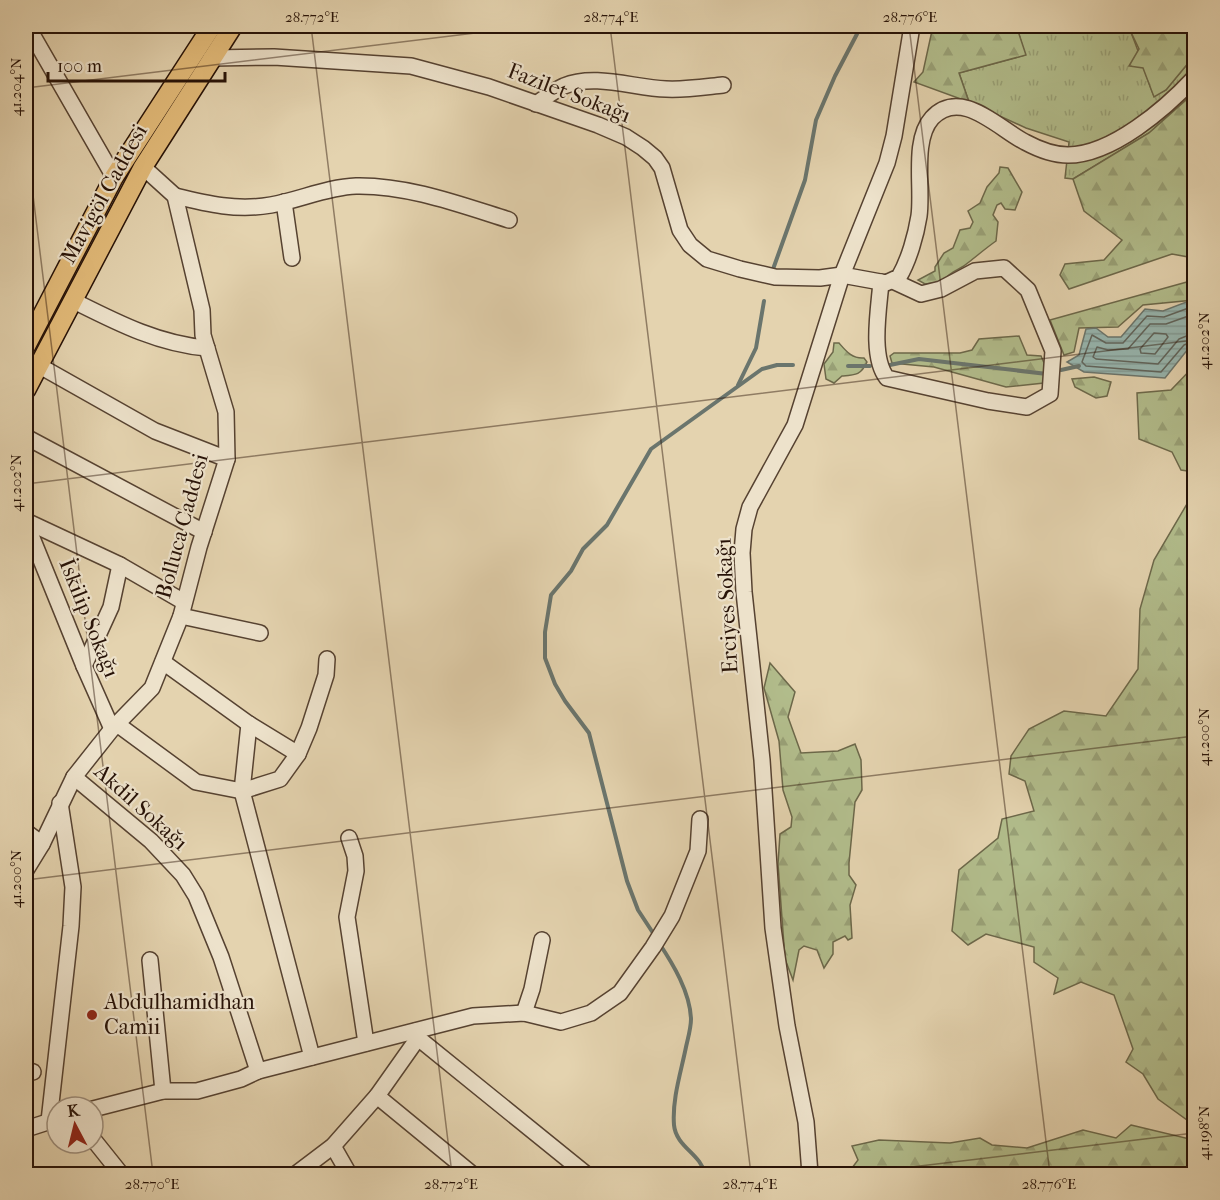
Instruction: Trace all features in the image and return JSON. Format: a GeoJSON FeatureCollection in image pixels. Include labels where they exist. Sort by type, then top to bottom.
{"type":"FeatureCollection","features":[{"type":"Feature","properties":{"kind":"main road","name":"Mavigöl Caddesi"},"geometry":{"type":"LineString","coordinates":[[26,346],[114,177],[212,26]]}},
{"type":"Feature","properties":{"kind":"main road","name":"Mavigöl Caddesi"},"geometry":{"type":"LineString","coordinates":[[26,390],[143,167],[233,26]]}},
{"type":"Feature","properties":{"kind":"street","name":"Erciyes Sokağı"},"geometry":{"type":"LineString","coordinates":[[810,1174],[806,1122],[787,1026],[773,928],[762,760],[744,591],[742,553],[744,530],[750,507],[795,425],[842,275],[887,163],[894,136],[912,26]]}},
{"type":"Feature","properties":{"kind":"street"},"geometry":{"type":"LineString","coordinates":[[26,31],[33,36],[114,177]]}},
{"type":"Feature","properties":{"kind":"street","name":"Fazilet Sokağı"},"geometry":{"type":"LineString","coordinates":[[211,58],[274,57],[411,66],[489,87],[598,124],[626,137],[656,158],[662,168],[680,230],[690,245],[707,259],[740,269],[775,277],[820,278],[842,275],[887,281],[921,294],[941,289],[975,271],[1004,268],[1028,290],[1053,351],[1050,394],[1028,407],[988,402],[887,378],[882,371],[878,356],[887,281]]}},
{"type":"Feature","properties":{"kind":"street"},"geometry":{"type":"LineString","coordinates":[[887,281],[903,270],[919,216],[922,140],[926,128],[938,113],[947,109],[970,109],[1023,142],[1042,150],[1069,155],[1098,149],[1134,129],[1164,106],[1194,78]]}},
{"type":"Feature","properties":{"kind":"street"},"geometry":{"type":"LineString","coordinates":[[536,104],[565,86],[582,82],[667,89],[723,85]]}},
{"type":"Feature","properties":{"kind":"street"},"geometry":{"type":"LineString","coordinates":[[143,167],[175,196],[216,206],[238,208],[284,202],[335,188],[374,186],[452,202],[509,220]]}},
{"type":"Feature","properties":{"kind":"street","name":"Bolluca Caddesi"},"geometry":{"type":"LineString","coordinates":[[26,870],[42,844],[74,777],[114,726],[152,688],[182,609],[227,459],[226,412],[203,335],[202,310],[175,196]]}},
{"type":"Feature","properties":{"kind":"street"},"geometry":{"type":"LineString","coordinates":[[284,202],[292,258]]}},
{"type":"Feature","properties":{"kind":"street"},"geometry":{"type":"LineString","coordinates":[[72,300],[125,327],[183,346],[207,348]]}},
{"type":"Feature","properties":{"kind":"street"},"geometry":{"type":"LineString","coordinates":[[38,365],[155,431],[227,459]]}},
{"type":"Feature","properties":{"kind":"street"},"geometry":{"type":"LineString","coordinates":[[26,437],[204,532]]}},
{"type":"Feature","properties":{"kind":"street"},"geometry":{"type":"LineString","coordinates":[[26,522],[120,565],[182,609],[260,633]]}},
{"type":"Feature","properties":{"kind":"street","name":"İskilip Sokağı"},"geometry":{"type":"LineString","coordinates":[[26,522],[84,666],[114,726]]}},
{"type":"Feature","properties":{"kind":"street"},"geometry":{"type":"LineString","coordinates":[[84,666],[111,607],[120,565]]}},
{"type":"Feature","properties":{"kind":"street"},"geometry":{"type":"LineString","coordinates":[[114,726],[195,782],[242,791],[280,779],[298,754],[309,728],[326,675],[327,658]]}},
{"type":"Feature","properties":{"kind":"street"},"geometry":{"type":"LineString","coordinates":[[163,662],[249,724],[298,754]]}},
{"type":"Feature","properties":{"kind":"street"},"geometry":{"type":"LineString","coordinates":[[249,724],[242,791],[312,1057]]}},
{"type":"Feature","properties":{"kind":"street","name":"Akdil Sokağı"},"geometry":{"type":"LineString","coordinates":[[74,777],[151,841],[187,882],[196,896],[221,957],[258,1071]]}},
{"type":"Feature","properties":{"kind":"street"},"geometry":{"type":"LineString","coordinates":[[55,1095],[74,887],[60,803]]}},
{"type":"Feature","properties":{"kind":"street"},"geometry":{"type":"LineString","coordinates":[[105,1106],[163,1091],[197,1091],[242,1079],[258,1071],[366,1043],[417,1034],[473,1016],[524,1013],[561,1022],[591,1013],[620,993],[672,916],[698,851],[700,819]]}},
{"type":"Feature","properties":{"kind":"street"},"geometry":{"type":"LineString","coordinates":[[26,832],[42,844]]}},
{"type":"Feature","properties":{"kind":"street"},"geometry":{"type":"LineString","coordinates":[[349,838],[355,856],[356,872],[347,917],[366,1043]]}},
{"type":"Feature","properties":{"kind":"street"},"geometry":{"type":"LineString","coordinates":[[524,1013],[532,989],[542,940]]}},
{"type":"Feature","properties":{"kind":"street"},"geometry":{"type":"LineString","coordinates":[[150,960],[163,1091]]}},
{"type":"Feature","properties":{"kind":"street"},"geometry":{"type":"LineString","coordinates":[[296,1174],[333,1146],[376,1096],[417,1034]]}},
{"type":"Feature","properties":{"kind":"street"},"geometry":{"type":"LineString","coordinates":[[417,1034],[586,1174]]}},
{"type":"Feature","properties":{"kind":"street"},"geometry":{"type":"LineString","coordinates":[[376,1096],[472,1174]]}},
{"type":"Feature","properties":{"kind":"street"},"geometry":{"type":"LineString","coordinates":[[26,1129],[45,1123]]}},
{"type":"Feature","properties":{"kind":"street"},"geometry":{"type":"LineString","coordinates":[[333,1146],[349,1174]]}},
{"type":"Feature","properties":{"kind":"street"},"geometry":{"type":"LineString","coordinates":[[105,1154],[121,1174]]}},
{"type":"Feature","properties":{"kind":"green space"},"geometry":{"type":"Polygon","coordinates":[[[933,26],[1024,26],[1018,31],[1026,55],[959,73],[969,102],[914,82],[923,72],[933,26]]]}},
{"type":"Feature","properties":{"kind":"green space"},"geometry":{"type":"Polygon","coordinates":[[[1024,26],[1128,26],[1154,96],[1166,90],[1194,56],[1194,93],[1149,133],[1073,179],[1065,178],[1069,142],[1026,128],[969,102],[959,73],[1025,55],[1018,31],[1024,26]]]}},
{"type":"Feature","properties":{"kind":"green space"},"geometry":{"type":"Polygon","coordinates":[[[1128,26],[1194,26],[1194,56],[1166,90],[1154,97],[1143,68],[1129,66],[1139,49],[1128,26]]]}},
{"type":"Feature","properties":{"kind":"green space"},"geometry":{"type":"Polygon","coordinates":[[[1194,93],[1194,258],[1172,254],[1069,289],[1060,275],[1065,264],[1104,260],[1122,240],[1084,211],[1073,179],[1149,133],[1194,93]]]}},
{"type":"Feature","properties":{"kind":"green space"},"geometry":{"type":"Polygon","coordinates":[[[1000,167],[1008,168],[1022,192],[1015,210],[1005,209],[1001,203],[997,205],[993,215],[998,222],[996,241],[965,265],[949,274],[942,282],[925,284],[918,280],[935,271],[944,253],[953,248],[960,230],[970,228],[973,222],[968,211],[980,203],[987,187],[999,173],[1000,167]]]}},
{"type":"Feature","properties":{"kind":"green space"},"geometry":{"type":"Polygon","coordinates":[[[1194,280],[1194,300],[1143,305],[1118,327],[1079,328],[1074,352],[1064,355],[1050,320],[1194,280]]]}},
{"type":"Feature","properties":{"kind":"green space"},"geometry":{"type":"Polygon","coordinates":[[[1019,336],[1027,355],[1041,356],[1048,372],[1044,383],[1006,387],[934,367],[892,363],[890,356],[894,353],[960,353],[972,350],[979,339],[1019,336]]]}},
{"type":"Feature","properties":{"kind":"green space"},"geometry":{"type":"Polygon","coordinates":[[[834,343],[839,343],[850,354],[864,358],[867,362],[860,372],[842,376],[834,383],[826,379],[824,364],[833,352],[834,343]]]}},
{"type":"Feature","properties":{"kind":"green space"},"geometry":{"type":"Polygon","coordinates":[[[1194,366],[1194,472],[1181,470],[1172,452],[1139,439],[1137,393],[1171,390],[1194,366]]]}},
{"type":"Feature","properties":{"kind":"green space"},"geometry":{"type":"Polygon","coordinates":[[[1094,377],[1111,382],[1107,396],[1096,398],[1075,387],[1072,379],[1094,377]]]}},
{"type":"Feature","properties":{"kind":"green space"},"geometry":{"type":"Polygon","coordinates":[[[1194,492],[1194,1125],[1158,1099],[1143,1074],[1126,1062],[1133,1049],[1114,995],[1081,982],[1054,994],[1058,978],[1034,962],[1034,947],[986,934],[968,945],[952,931],[959,870],[998,838],[1002,819],[1034,811],[1025,781],[1009,774],[1011,756],[1029,729],[1064,711],[1106,716],[1138,669],[1140,609],[1154,560],[1194,492]]]}},
{"type":"Feature","properties":{"kind":"green space"},"geometry":{"type":"Polygon","coordinates":[[[770,663],[795,692],[788,717],[801,753],[838,751],[855,744],[861,760],[862,790],[855,802],[849,863],[849,875],[856,885],[850,905],[852,938],[848,940],[845,936],[833,942],[833,954],[824,968],[817,950],[804,946],[799,950],[793,980],[785,959],[778,864],[780,834],[791,827],[792,817],[783,790],[779,741],[764,688],[770,663]]]}},
{"type":"Feature","properties":{"kind":"green space"},"geometry":{"type":"Polygon","coordinates":[[[1131,1125],[1194,1140],[1194,1174],[839,1174],[839,1172],[852,1168],[858,1160],[852,1146],[879,1140],[950,1143],[980,1138],[992,1145],[1027,1148],[1083,1130],[1116,1138],[1131,1125]]]}},
{"type":"Feature","properties":{"kind":"water"},"geometry":{"type":"Polygon","coordinates":[[[1194,299],[1194,346],[1188,349],[1165,378],[1084,372],[1067,362],[1079,355],[1086,329],[1096,328],[1108,337],[1121,337],[1145,309],[1163,311],[1194,299]]]}},
{"type":"Feature","properties":{"kind":"waterway"},"geometry":{"type":"LineString","coordinates":[[772,272],[805,180],[816,120],[857,34],[858,26]]}},
{"type":"Feature","properties":{"kind":"waterway"},"geometry":{"type":"LineString","coordinates":[[738,385],[756,348],[764,301]]}},
{"type":"Feature","properties":{"kind":"waterway"},"geometry":{"type":"LineString","coordinates":[[885,366],[919,359],[1047,374]]}},
{"type":"Feature","properties":{"kind":"waterway"},"geometry":{"type":"LineString","coordinates":[[655,936],[638,910],[627,881],[589,733],[555,684],[545,658],[545,632],[551,595],[571,571],[583,549],[607,525],[651,449],[762,369],[777,365],[793,365]]}},
{"type":"Feature","properties":{"kind":"waterway"},"geometry":{"type":"LineString","coordinates":[[848,366],[870,366]]}},
{"type":"Feature","properties":{"kind":"waterway"},"geometry":{"type":"LineString","coordinates":[[1061,370],[1079,366]]}},
{"type":"Feature","properties":{"kind":"waterway"},"geometry":{"type":"LineString","coordinates":[[659,943],[684,989],[691,1019],[676,1095],[674,1125],[679,1139],[699,1161],[705,1174]]}},
{"type":"Feature","properties":{"kind":"place","name":"Abdulhamidhan Camii"},"geometry":{"type":"Point","coordinates":[92,1015]}}]}
